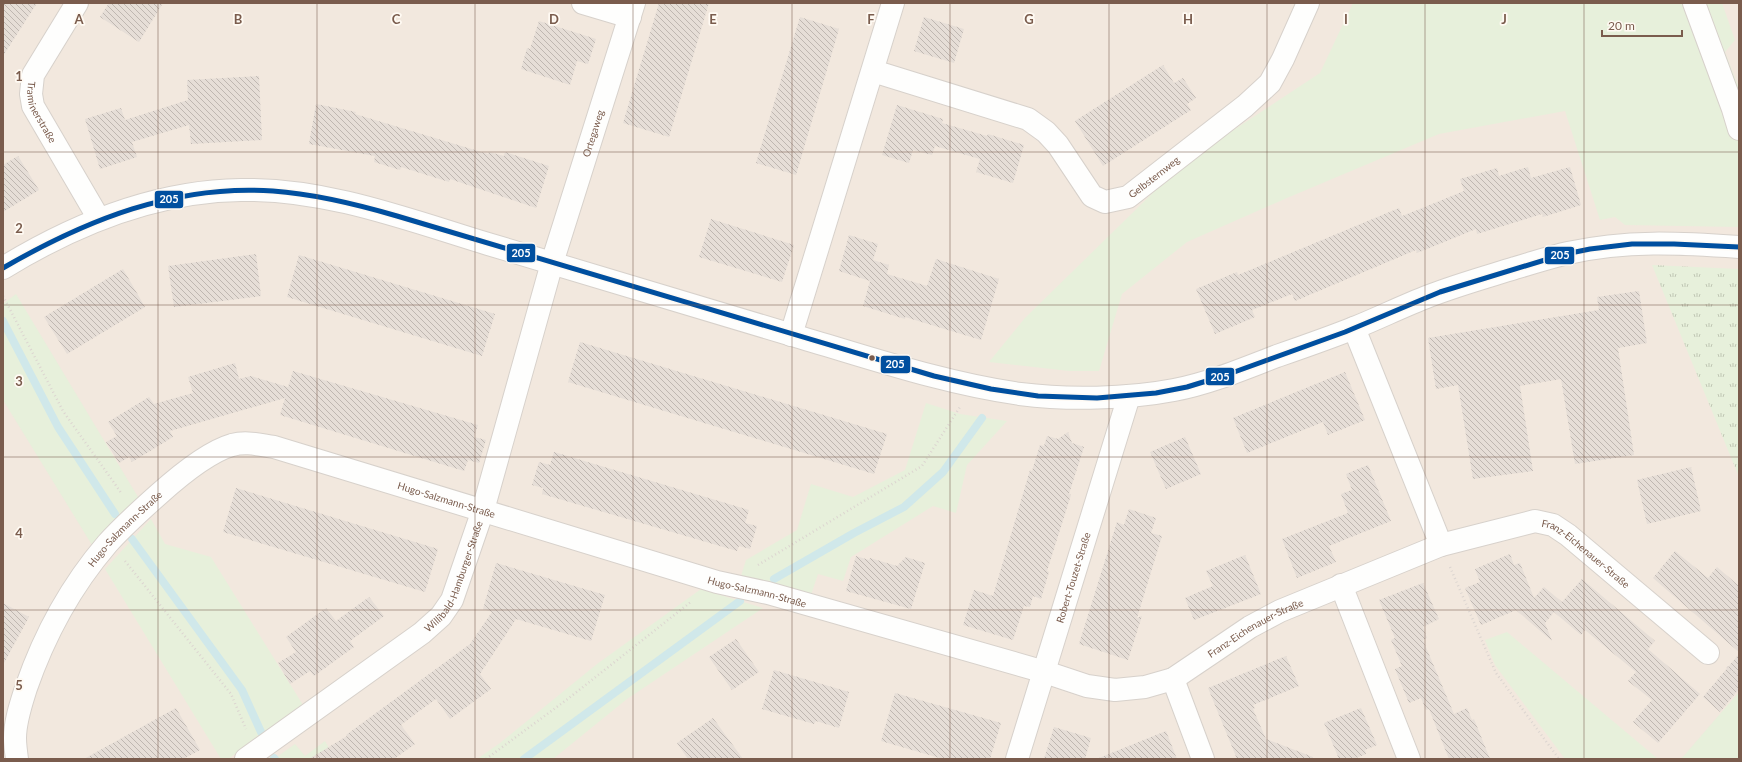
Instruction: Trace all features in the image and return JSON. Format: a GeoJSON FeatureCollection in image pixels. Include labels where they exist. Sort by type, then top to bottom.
{"type":"FeatureCollection","features":[{"type":"Feature","properties":{"kind":"street","name":"Traminerstraße"},"geometry":{"type":"LineString","coordinates":[[76,3],[33,75],[31,94],[33,106],[99,219]]}},
{"type":"Feature","properties":{"kind":"street"},"geometry":{"type":"LineString","coordinates":[[584,3],[632,10]]}},
{"type":"Feature","properties":{"kind":"street"},"geometry":{"type":"LineString","coordinates":[[791,335],[893,3]]}},
{"type":"Feature","properties":{"kind":"street","name":"Gelbsternweg"},"geometry":{"type":"LineString","coordinates":[[873,71],[1028,119],[1046,132],[1058,145],[1092,196],[1105,202],[1128,197],[1245,106],[1270,83],[1283,59],[1308,3]]}},
{"type":"Feature","properties":{"kind":"street"},"geometry":{"type":"LineString","coordinates":[[1694,3],[1734,109],[1739,129]]}},
{"type":"Feature","properties":{"kind":"street","name":"Ortegaweg"},"geometry":{"type":"LineString","coordinates":[[552,263],[632,10]]}},
{"type":"Feature","properties":{"kind":"street"},"geometry":{"type":"LineString","coordinates":[[3,268],[99,219],[148,202],[193,193],[241,190],[290,191],[336,200],[401,218],[881,362],[972,386],[1026,395],[1069,398],[1128,396],[1173,390],[1208,382],[1354,328],[1430,295],[1566,254],[1621,244],[1669,243],[1739,247]]}},
{"type":"Feature","properties":{"kind":"street","name":"Willibald-Hamburger-Straße"},"geometry":{"type":"LineString","coordinates":[[251,756],[422,632],[441,616],[452,600],[483,510],[552,263]]}},
{"type":"Feature","properties":{"kind":"street"},"geometry":{"type":"LineString","coordinates":[[1354,328],[1440,545]]}},
{"type":"Feature","properties":{"kind":"street","name":"Robert-Touzet-Straße"},"geometry":{"type":"LineString","coordinates":[[1017,759],[1128,396]]}},
{"type":"Feature","properties":{"kind":"street","name":"Hugo-Salzmann-Straße"},"geometry":{"type":"LineString","coordinates":[[17,759],[15,737],[19,708],[48,634],[61,609],[83,575],[107,544],[135,515],[176,479],[217,451],[232,445],[250,443],[274,447],[717,582],[768,593],[1044,672]]}},
{"type":"Feature","properties":{"kind":"street","name":"Franz-Eichenauer-Straße"},"geometry":{"type":"LineString","coordinates":[[1044,672],[1087,686],[1114,690],[1145,687],[1173,679],[1250,627],[1280,611],[1440,545],[1535,521],[1553,525],[1568,535],[1708,653]]}},
{"type":"Feature","properties":{"kind":"street"},"geometry":{"type":"LineString","coordinates":[[1341,585],[1409,759]]}},
{"type":"Feature","properties":{"kind":"street"},"geometry":{"type":"LineString","coordinates":[[1173,679],[1203,759]]}},
{"type":"Feature","properties":{"kind":"path"},"geometry":{"type":"LineString","coordinates":[[3,296],[63,411],[135,515]]}},
{"type":"Feature","properties":{"kind":"path"},"geometry":{"type":"LineString","coordinates":[[743,588],[752,568],[922,466],[972,386]]}},
{"type":"Feature","properties":{"kind":"path"},"geometry":{"type":"LineString","coordinates":[[107,544],[129,565],[230,694],[251,756]]}},
{"type":"Feature","properties":{"kind":"path"},"geometry":{"type":"LineString","coordinates":[[1440,545],[1496,673],[1559,759]]}},
{"type":"Feature","properties":{"kind":"path"},"geometry":{"type":"LineString","coordinates":[[486,759],[569,698],[717,582]]}},
{"type":"Feature","properties":{"kind":"shaded area"},"geometry":{"type":"Polygon","coordinates":[[[3,3],[1739,3],[1739,759],[3,759],[3,3]]]}},
{"type":"Feature","properties":{"kind":"green space"},"geometry":{"type":"Polygon","coordinates":[[[1353,3],[1722,3],[1735,40],[1725,52],[1739,88],[1739,227],[1625,225],[1615,217],[1600,220],[1565,111],[1439,134],[1187,242],[1122,294],[1099,371],[1069,371],[989,362],[1025,318],[1165,181],[1223,137],[1320,73],[1353,3]]]}},
{"type":"Feature","properties":{"kind":"green space"},"geometry":{"type":"Polygon","coordinates":[[[1652,265],[1739,269],[1739,477],[1652,265]]]}},
{"type":"Feature","properties":{"kind":"green space"},"geometry":{"type":"Polygon","coordinates":[[[16,294],[138,497],[92,545],[3,400],[3,304],[16,294]]]}},
{"type":"Feature","properties":{"kind":"green space"},"geometry":{"type":"Polygon","coordinates":[[[926,403],[960,414],[1007,421],[967,465],[956,513],[933,506],[851,557],[843,581],[818,574],[811,595],[741,576],[746,560],[797,530],[811,484],[853,497],[905,470],[926,403]]]}},
{"type":"Feature","properties":{"kind":"green space"},"geometry":{"type":"Polygon","coordinates":[[[151,519],[165,544],[211,557],[303,705],[228,759],[221,759],[105,569],[151,519]]]}},
{"type":"Feature","properties":{"kind":"green space"},"geometry":{"type":"Polygon","coordinates":[[[701,589],[763,608],[627,699],[553,759],[477,759],[500,743],[597,664],[701,589]]]}},
{"type":"Feature","properties":{"kind":"green space"},"geometry":{"type":"Polygon","coordinates":[[[1507,632],[1658,759],[1565,759],[1495,665],[1485,640],[1507,632]]]}},
{"type":"Feature","properties":{"kind":"green space"},"geometry":{"type":"Polygon","coordinates":[[[1739,692],[1739,759],[1681,759],[1739,692]]]}},
{"type":"Feature","properties":{"kind":"green space"},"geometry":{"type":"Polygon","coordinates":[[[325,741],[335,759],[274,759],[295,744],[305,756],[325,741]]]}},
{"type":"Feature","properties":{"kind":"building"},"geometry":{"type":"Polygon","coordinates":[[[3,3],[37,3],[3,56],[3,3]]]}},
{"type":"Feature","properties":{"kind":"building"},"geometry":{"type":"Polygon","coordinates":[[[109,3],[163,3],[139,42],[100,17],[109,3]]]}},
{"type":"Feature","properties":{"kind":"building"},"geometry":{"type":"Polygon","coordinates":[[[659,3],[709,3],[669,137],[623,123],[659,3]]]}},
{"type":"Feature","properties":{"kind":"building"},"geometry":{"type":"Polygon","coordinates":[[[800,17],[839,29],[796,175],[756,163],[800,17]]]}},
{"type":"Feature","properties":{"kind":"building"},"geometry":{"type":"Polygon","coordinates":[[[924,17],[964,29],[954,63],[914,51],[924,17]]]}},
{"type":"Feature","properties":{"kind":"building"},"geometry":{"type":"Polygon","coordinates":[[[539,21],[596,39],[588,64],[577,61],[570,85],[521,69],[527,48],[530,49],[539,21]]]}},
{"type":"Feature","properties":{"kind":"building"},"geometry":{"type":"Polygon","coordinates":[[[1163,65],[1174,83],[1183,78],[1196,98],[1187,104],[1191,110],[1103,166],[1075,121],[1163,65]]]}},
{"type":"Feature","properties":{"kind":"building"},"geometry":{"type":"Polygon","coordinates":[[[259,76],[262,140],[191,144],[189,125],[132,142],[137,157],[100,169],[85,119],[121,108],[125,120],[188,100],[187,80],[259,76]]]}},
{"type":"Feature","properties":{"kind":"building"},"geometry":{"type":"Polygon","coordinates":[[[316,104],[356,112],[355,114],[488,154],[489,152],[504,156],[505,152],[549,166],[536,208],[450,179],[449,182],[401,167],[400,170],[374,162],[375,156],[309,144],[316,104]]]}},
{"type":"Feature","properties":{"kind":"building"},"geometry":{"type":"Polygon","coordinates":[[[897,105],[943,119],[942,123],[987,136],[988,134],[1024,145],[1013,183],[976,172],[980,159],[935,146],[932,155],[913,150],[909,163],[882,155],[897,105]]]}},
{"type":"Feature","properties":{"kind":"building"},"geometry":{"type":"Polygon","coordinates":[[[18,156],[39,190],[3,212],[3,165],[18,156]]]}},
{"type":"Feature","properties":{"kind":"building"},"geometry":{"type":"Polygon","coordinates":[[[1528,167],[1531,178],[1570,167],[1581,205],[1543,217],[1542,214],[1477,234],[1476,229],[1417,253],[1416,250],[1295,301],[1292,294],[1252,310],[1255,317],[1215,334],[1196,289],[1237,272],[1238,275],[1399,208],[1402,216],[1464,191],[1460,179],[1497,168],[1499,176],[1528,167]]]}},
{"type":"Feature","properties":{"kind":"building"},"geometry":{"type":"Polygon","coordinates":[[[711,219],[794,245],[782,282],[699,257],[711,219]]]}},
{"type":"Feature","properties":{"kind":"building"},"geometry":{"type":"Polygon","coordinates":[[[849,235],[878,244],[873,260],[889,265],[887,274],[927,286],[936,259],[999,279],[981,340],[863,306],[870,281],[839,271],[849,235]]]}},
{"type":"Feature","properties":{"kind":"building"},"geometry":{"type":"Polygon","coordinates":[[[256,254],[261,296],[174,307],[168,266],[256,254]]]}},
{"type":"Feature","properties":{"kind":"building"},"geometry":{"type":"Polygon","coordinates":[[[299,255],[495,314],[482,356],[287,297],[299,255]]]}},
{"type":"Feature","properties":{"kind":"building"},"geometry":{"type":"Polygon","coordinates":[[[123,269],[145,307],[67,354],[44,317],[123,269]]]}},
{"type":"Feature","properties":{"kind":"building"},"geometry":{"type":"Polygon","coordinates":[[[1639,291],[1647,343],[1618,348],[1634,455],[1575,464],[1561,379],[1520,386],[1533,471],[1473,479],[1458,385],[1436,389],[1428,338],[1599,310],[1597,297],[1639,291]]]}},
{"type":"Feature","properties":{"kind":"building"},"geometry":{"type":"Polygon","coordinates":[[[580,342],[887,434],[874,474],[568,382],[580,342]]]}},
{"type":"Feature","properties":{"kind":"building"},"geometry":{"type":"Polygon","coordinates":[[[235,363],[239,379],[251,376],[288,387],[293,371],[478,425],[474,437],[486,440],[479,463],[468,460],[464,471],[280,415],[285,398],[170,431],[173,437],[132,462],[129,457],[119,463],[106,442],[117,436],[108,422],[149,397],[154,404],[193,393],[188,377],[235,363]]]}},
{"type":"Feature","properties":{"kind":"building"},"geometry":{"type":"Polygon","coordinates":[[[1345,372],[1365,420],[1328,435],[1323,422],[1247,453],[1233,418],[1345,372]]]}},
{"type":"Feature","properties":{"kind":"building"},"geometry":{"type":"Polygon","coordinates":[[[1068,432],[1072,443],[1084,447],[1069,494],[1071,495],[1047,571],[1049,572],[1041,599],[1033,596],[1030,607],[1024,606],[1013,640],[963,625],[974,590],[993,596],[1030,470],[1032,471],[1040,445],[1044,446],[1047,436],[1058,439],[1068,432]]]}},
{"type":"Feature","properties":{"kind":"building"},"geometry":{"type":"Polygon","coordinates":[[[1185,437],[1201,474],[1166,489],[1150,452],[1185,437]]]}},
{"type":"Feature","properties":{"kind":"building"},"geometry":{"type":"Polygon","coordinates":[[[554,452],[749,510],[745,523],[757,526],[750,549],[739,546],[737,551],[542,494],[543,488],[532,485],[539,462],[550,465],[554,452]]]}},
{"type":"Feature","properties":{"kind":"building"},"geometry":{"type":"Polygon","coordinates":[[[1368,465],[1391,521],[1329,546],[1336,562],[1297,578],[1282,539],[1348,513],[1341,494],[1352,490],[1346,474],[1368,465]]]}},
{"type":"Feature","properties":{"kind":"building"},"geometry":{"type":"Polygon","coordinates":[[[1691,467],[1701,511],[1647,524],[1637,480],[1691,467]]]}},
{"type":"Feature","properties":{"kind":"building"},"geometry":{"type":"Polygon","coordinates":[[[236,488],[438,549],[425,592],[223,532],[236,488]]]}},
{"type":"Feature","properties":{"kind":"building"},"geometry":{"type":"Polygon","coordinates":[[[1129,509],[1156,518],[1151,533],[1162,536],[1137,618],[1142,616],[1128,660],[1079,644],[1117,522],[1124,525],[1129,509]]]}},
{"type":"Feature","properties":{"kind":"building"},"geometry":{"type":"Polygon","coordinates":[[[1675,551],[1708,578],[1717,567],[1739,586],[1739,652],[1653,578],[1675,551]]]}},
{"type":"Feature","properties":{"kind":"building"},"geometry":{"type":"Polygon","coordinates":[[[1510,554],[1514,565],[1520,563],[1534,598],[1544,587],[1562,602],[1582,579],[1655,641],[1648,649],[1700,694],[1658,743],[1633,722],[1652,700],[1628,681],[1636,672],[1585,630],[1581,635],[1554,612],[1545,623],[1552,641],[1516,610],[1481,625],[1465,588],[1480,582],[1475,569],[1510,554]]]}},
{"type":"Feature","properties":{"kind":"building"},"geometry":{"type":"Polygon","coordinates":[[[1245,555],[1261,594],[1194,620],[1185,598],[1213,586],[1206,571],[1245,555]]]}},
{"type":"Feature","properties":{"kind":"building"},"geometry":{"type":"Polygon","coordinates":[[[856,556],[869,560],[870,558],[897,566],[906,557],[925,563],[911,609],[846,591],[856,556]]]}},
{"type":"Feature","properties":{"kind":"building"},"geometry":{"type":"Polygon","coordinates":[[[496,563],[605,595],[591,641],[516,619],[480,674],[491,689],[450,719],[436,699],[401,725],[415,744],[394,759],[309,759],[347,736],[346,735],[470,644],[492,612],[483,609],[496,563]]]}},
{"type":"Feature","properties":{"kind":"building"},"geometry":{"type":"Polygon","coordinates":[[[1423,583],[1439,619],[1423,627],[1427,638],[1423,640],[1454,714],[1467,708],[1472,720],[1474,719],[1490,759],[1449,759],[1429,709],[1426,710],[1421,698],[1409,703],[1395,669],[1402,666],[1391,640],[1395,638],[1379,600],[1423,583]]]}},
{"type":"Feature","properties":{"kind":"building"},"geometry":{"type":"Polygon","coordinates":[[[369,597],[384,616],[350,641],[354,647],[314,676],[310,671],[290,684],[278,663],[296,652],[286,637],[326,608],[336,621],[369,597]]]}},
{"type":"Feature","properties":{"kind":"building"},"geometry":{"type":"Polygon","coordinates":[[[3,603],[29,617],[3,665],[3,603]]]}},
{"type":"Feature","properties":{"kind":"building"},"geometry":{"type":"Polygon","coordinates":[[[736,639],[759,672],[732,690],[709,657],[736,639]]]}},
{"type":"Feature","properties":{"kind":"building"},"geometry":{"type":"Polygon","coordinates":[[[1739,654],[1739,689],[1720,712],[1703,697],[1739,654]]]}},
{"type":"Feature","properties":{"kind":"building"},"geometry":{"type":"Polygon","coordinates":[[[1286,656],[1299,686],[1253,705],[1255,708],[1253,709],[1266,739],[1313,757],[1313,759],[1237,759],[1208,688],[1286,656]]]}},
{"type":"Feature","properties":{"kind":"building"},"geometry":{"type":"Polygon","coordinates":[[[774,670],[849,692],[839,728],[816,721],[814,724],[762,709],[774,670]]]}},
{"type":"Feature","properties":{"kind":"building"},"geometry":{"type":"Polygon","coordinates":[[[895,693],[1001,723],[990,759],[943,759],[881,741],[895,693]]]}},
{"type":"Feature","properties":{"kind":"building"},"geometry":{"type":"Polygon","coordinates":[[[176,708],[200,750],[183,759],[84,759],[176,708]]]}},
{"type":"Feature","properties":{"kind":"building"},"geometry":{"type":"Polygon","coordinates":[[[1361,708],[1377,745],[1365,750],[1366,754],[1354,759],[1339,759],[1324,723],[1361,708]]]}},
{"type":"Feature","properties":{"kind":"building"},"geometry":{"type":"Polygon","coordinates":[[[713,718],[743,759],[688,759],[677,743],[713,718]]]}},
{"type":"Feature","properties":{"kind":"building"},"geometry":{"type":"Polygon","coordinates":[[[1054,727],[1091,738],[1085,759],[1044,759],[1054,727]]]}},
{"type":"Feature","properties":{"kind":"building"},"geometry":{"type":"Polygon","coordinates":[[[1166,731],[1177,759],[1099,759],[1099,758],[1166,731]]]}},
{"type":"Feature","properties":{"kind":"waterway"},"geometry":{"type":"LineString","coordinates":[[3,321],[58,427],[115,514]]}},
{"type":"Feature","properties":{"kind":"waterway"},"geometry":{"type":"LineString","coordinates":[[774,579],[854,533],[904,507],[943,472],[982,418]]}},
{"type":"Feature","properties":{"kind":"waterway"},"geometry":{"type":"LineString","coordinates":[[132,539],[242,690],[261,732]]}},
{"type":"Feature","properties":{"kind":"waterway"},"geometry":{"type":"LineString","coordinates":[[524,759],[740,601]]}},
{"type":"Feature","properties":{"kind":"transit line","name":"205"},"geometry":{"type":"LineString","coordinates":[[3,268],[66,235],[132,209],[201,193],[237,190],[289,192],[335,200],[382,212],[934,376],[991,389],[1038,396],[1097,398],[1156,393],[1187,387],[1226,375],[1345,332],[1440,292],[1561,255],[1590,249],[1632,244],[1739,247]]}}]}
